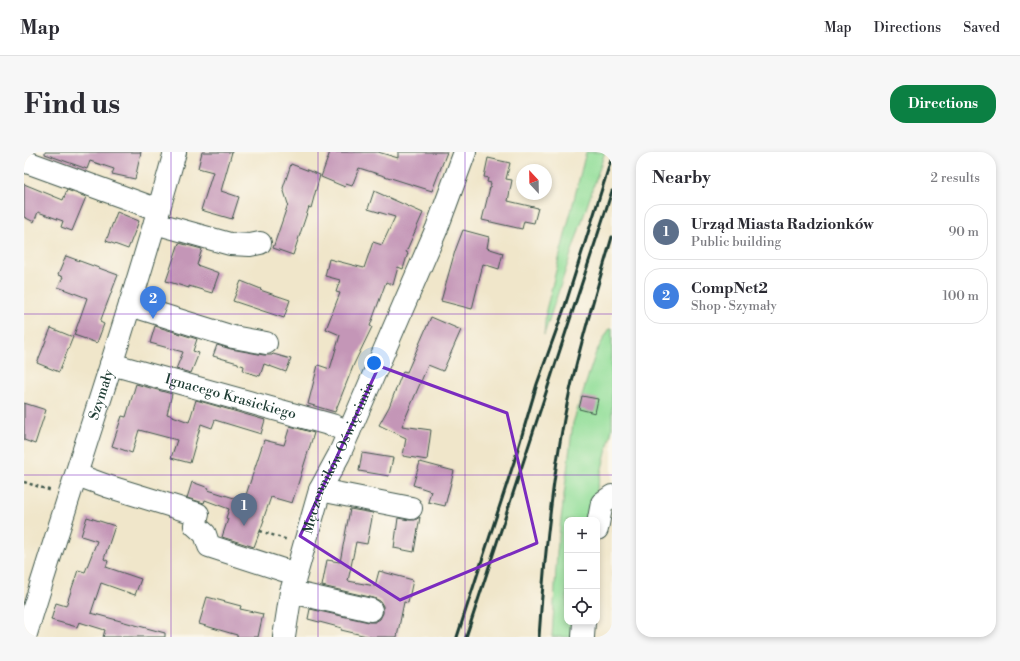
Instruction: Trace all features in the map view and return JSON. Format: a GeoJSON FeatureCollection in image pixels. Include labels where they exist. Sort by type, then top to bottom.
{"type":"FeatureCollection","features":[{"type":"Feature","properties":{"kind":"street","name":"Szymały"},"geometry":{"type":"LineString","coordinates":[[27,634],[130,305],[175,152]]}},
{"type":"Feature","properties":{"kind":"street","name":"Męczenników Oświęcimia"},"geometry":{"type":"LineString","coordinates":[[284,637],[294,582],[320,490],[339,455],[349,432],[436,228],[465,152]]}},
{"type":"Feature","properties":{"kind":"street"},"geometry":{"type":"LineString","coordinates":[[24,161],[157,216],[230,244],[250,245],[260,243]]}},
{"type":"Feature","properties":{"kind":"street"},"geometry":{"type":"LineString","coordinates":[[130,305],[233,337],[266,343]]}},
{"type":"Feature","properties":{"kind":"street","name":"Ignacego Krasickiego"},"geometry":{"type":"LineString","coordinates":[[111,364],[332,425],[349,432]]}},
{"type":"Feature","properties":{"kind":"street"},"geometry":{"type":"LineString","coordinates":[[76,475],[198,514],[195,525],[205,534],[209,546],[283,570],[294,582],[371,610]]}},
{"type":"Feature","properties":{"kind":"street"},"geometry":{"type":"LineString","coordinates":[[320,490],[411,508]]}},
{"type":"Feature","properties":{"kind":"street"},"geometry":{"type":"LineString","coordinates":[[599,517],[602,503],[612,496]]}},
{"type":"Feature","properties":{"kind":"street"},"geometry":{"type":"LineString","coordinates":[[583,637],[584,625]]}},
{"type":"Feature","properties":{"kind":"path"},"geometry":{"type":"LineString","coordinates":[[24,482],[69,497]]}},
{"type":"Feature","properties":{"kind":"path"},"geometry":{"type":"LineString","coordinates":[[260,531],[288,540]]}},
{"type":"Feature","properties":{"kind":"highlighted area"},"geometry":{"type":"Polygon","coordinates":[[[379,366],[507,413],[537,543],[400,600],[300,536],[379,366]]]}},
{"type":"Feature","properties":{"kind":"green space"},"geometry":{"type":"Polygon","coordinates":[[[586,152],[605,152],[544,335],[546,310],[586,152]]]}},
{"type":"Feature","properties":{"kind":"green space"},"geometry":{"type":"Polygon","coordinates":[[[610,328],[612,328],[612,429],[590,517],[564,517],[564,625],[578,625],[577,637],[552,637],[557,552],[573,423],[596,352],[610,328]]]}},
{"type":"Feature","properties":{"kind":"building"},"geometry":{"type":"Polygon","coordinates":[[[45,152],[141,152],[135,179],[112,174],[114,169],[90,161],[87,169],[45,154],[45,152]]]}},
{"type":"Feature","properties":{"kind":"building"},"geometry":{"type":"Polygon","coordinates":[[[202,152],[232,152],[221,191],[239,197],[232,219],[201,210],[213,172],[198,168],[202,152]]]}},
{"type":"Feature","properties":{"kind":"building"},"geometry":{"type":"Polygon","coordinates":[[[330,152],[378,152],[398,158],[398,152],[447,152],[432,191],[359,168],[352,186],[346,184],[345,187],[321,177],[330,152]]]}},
{"type":"Feature","properties":{"kind":"building"},"geometry":{"type":"Polygon","coordinates":[[[488,158],[510,163],[506,179],[512,180],[508,201],[538,208],[534,223],[524,221],[522,229],[482,220],[491,183],[487,182],[488,178],[484,177],[488,158]]]}},
{"type":"Feature","properties":{"kind":"building"},"geometry":{"type":"Polygon","coordinates":[[[291,164],[320,175],[311,208],[309,207],[293,255],[273,248],[288,204],[283,188],[291,164]]]}},
{"type":"Feature","properties":{"kind":"building"},"geometry":{"type":"Polygon","coordinates":[[[24,184],[63,200],[67,190],[86,197],[72,231],[61,227],[63,221],[38,212],[34,222],[24,217],[24,184]]]}},
{"type":"Feature","properties":{"kind":"building"},"geometry":{"type":"Polygon","coordinates":[[[374,191],[423,213],[406,252],[408,253],[403,269],[398,267],[393,285],[386,282],[370,326],[372,327],[354,364],[335,412],[308,404],[318,365],[330,369],[340,335],[326,329],[340,293],[336,292],[340,280],[325,276],[329,259],[364,268],[373,242],[382,245],[395,217],[368,209],[374,191]]]}},
{"type":"Feature","properties":{"kind":"building"},"geometry":{"type":"Polygon","coordinates":[[[117,212],[139,221],[128,249],[106,241],[117,212]]]}},
{"type":"Feature","properties":{"kind":"building"},"geometry":{"type":"Polygon","coordinates":[[[463,230],[489,237],[487,248],[503,253],[499,269],[483,264],[472,309],[441,301],[455,251],[463,230]]]}},
{"type":"Feature","properties":{"kind":"building"},"geometry":{"type":"Polygon","coordinates":[[[179,243],[202,249],[197,265],[219,273],[212,293],[166,281],[179,243]]]}},
{"type":"Feature","properties":{"kind":"building"},"geometry":{"type":"Polygon","coordinates":[[[66,256],[118,275],[100,322],[104,324],[97,343],[74,335],[87,298],[58,287],[63,277],[58,275],[66,256]]]}},
{"type":"Feature","properties":{"kind":"building"},"geometry":{"type":"Polygon","coordinates":[[[241,281],[261,289],[260,290],[290,300],[284,318],[233,301],[241,281]]]}},
{"type":"Feature","properties":{"kind":"building"},"geometry":{"type":"Polygon","coordinates":[[[431,317],[461,330],[443,371],[428,365],[402,426],[431,430],[427,460],[403,456],[406,438],[379,425],[389,407],[403,371],[407,372],[431,317]]]}},
{"type":"Feature","properties":{"kind":"building"},"geometry":{"type":"Polygon","coordinates":[[[155,326],[197,339],[193,351],[199,353],[191,373],[176,369],[183,352],[150,343],[155,326]]]}},
{"type":"Feature","properties":{"kind":"building"},"geometry":{"type":"Polygon","coordinates":[[[51,328],[73,337],[59,372],[37,363],[51,328]]]}},
{"type":"Feature","properties":{"kind":"building"},"geometry":{"type":"Polygon","coordinates":[[[217,345],[264,355],[273,354],[291,359],[286,372],[264,364],[260,376],[243,371],[244,366],[238,363],[213,356],[217,345]]]}},
{"type":"Feature","properties":{"kind":"building"},"geometry":{"type":"Polygon","coordinates":[[[136,384],[172,394],[167,414],[189,422],[196,400],[265,420],[261,434],[215,420],[212,428],[201,424],[190,463],[171,458],[177,440],[139,430],[132,453],[112,446],[122,416],[126,417],[136,384]]]}},
{"type":"Feature","properties":{"kind":"building"},"geometry":{"type":"Polygon","coordinates":[[[582,396],[598,399],[595,413],[579,409],[582,396]]]}},
{"type":"Feature","properties":{"kind":"building"},"geometry":{"type":"Polygon","coordinates":[[[24,403],[46,410],[35,444],[24,440],[24,403]]]}},
{"type":"Feature","properties":{"kind":"building"},"geometry":{"type":"Polygon","coordinates":[[[290,426],[314,433],[292,503],[271,497],[254,547],[222,537],[228,519],[226,518],[229,509],[205,500],[204,503],[187,498],[192,482],[209,488],[208,490],[244,501],[264,440],[284,445],[290,426]]]}},
{"type":"Feature","properties":{"kind":"building"},"geometry":{"type":"Polygon","coordinates":[[[362,453],[393,458],[389,476],[359,471],[362,453]]]}},
{"type":"Feature","properties":{"kind":"building"},"geometry":{"type":"Polygon","coordinates":[[[420,462],[454,471],[445,506],[428,502],[431,491],[413,485],[420,462]]]}},
{"type":"Feature","properties":{"kind":"building"},"geometry":{"type":"Polygon","coordinates":[[[350,509],[373,513],[367,544],[356,542],[348,581],[375,586],[379,571],[413,580],[408,603],[404,602],[397,637],[371,637],[341,630],[342,628],[308,619],[310,609],[369,622],[375,622],[380,619],[383,613],[383,606],[380,601],[374,598],[322,586],[327,560],[340,562],[350,509]]]}},
{"type":"Feature","properties":{"kind":"building"},"geometry":{"type":"Polygon","coordinates":[[[87,517],[115,526],[104,559],[108,561],[106,567],[141,579],[135,595],[101,583],[91,613],[165,633],[165,637],[103,637],[105,630],[79,622],[77,627],[51,620],[56,603],[66,606],[78,570],[85,572],[97,541],[81,536],[87,517]]]}},
{"type":"Feature","properties":{"kind":"building"},"geometry":{"type":"Polygon","coordinates":[[[420,517],[414,552],[394,548],[398,518],[415,520],[420,517]]]}},
{"type":"Feature","properties":{"kind":"building"},"geometry":{"type":"Polygon","coordinates":[[[207,597],[241,606],[240,609],[263,614],[258,637],[237,637],[237,635],[199,624],[207,597]]]}},
{"type":"Feature","properties":{"kind":"railway"},"geometry":{"type":"LineString","coordinates":[[457,637],[514,462],[537,384],[564,309],[612,157]]}},
{"type":"Feature","properties":{"kind":"railway"},"geometry":{"type":"LineString","coordinates":[[466,637],[612,191]]}},
{"type":"Feature","properties":{"kind":"railway"},"geometry":{"type":"LineString","coordinates":[[539,637],[543,581],[560,441],[581,347],[612,237]]}},
{"type":"Feature","properties":{"kind":"place","name":"CompNet2"},"geometry":{"type":"Point","coordinates":[153,319]}},
{"type":"Feature","properties":{"kind":"place","name":"Urząd Miasta Radzionków"},"geometry":{"type":"Point","coordinates":[244,526]}}]}
